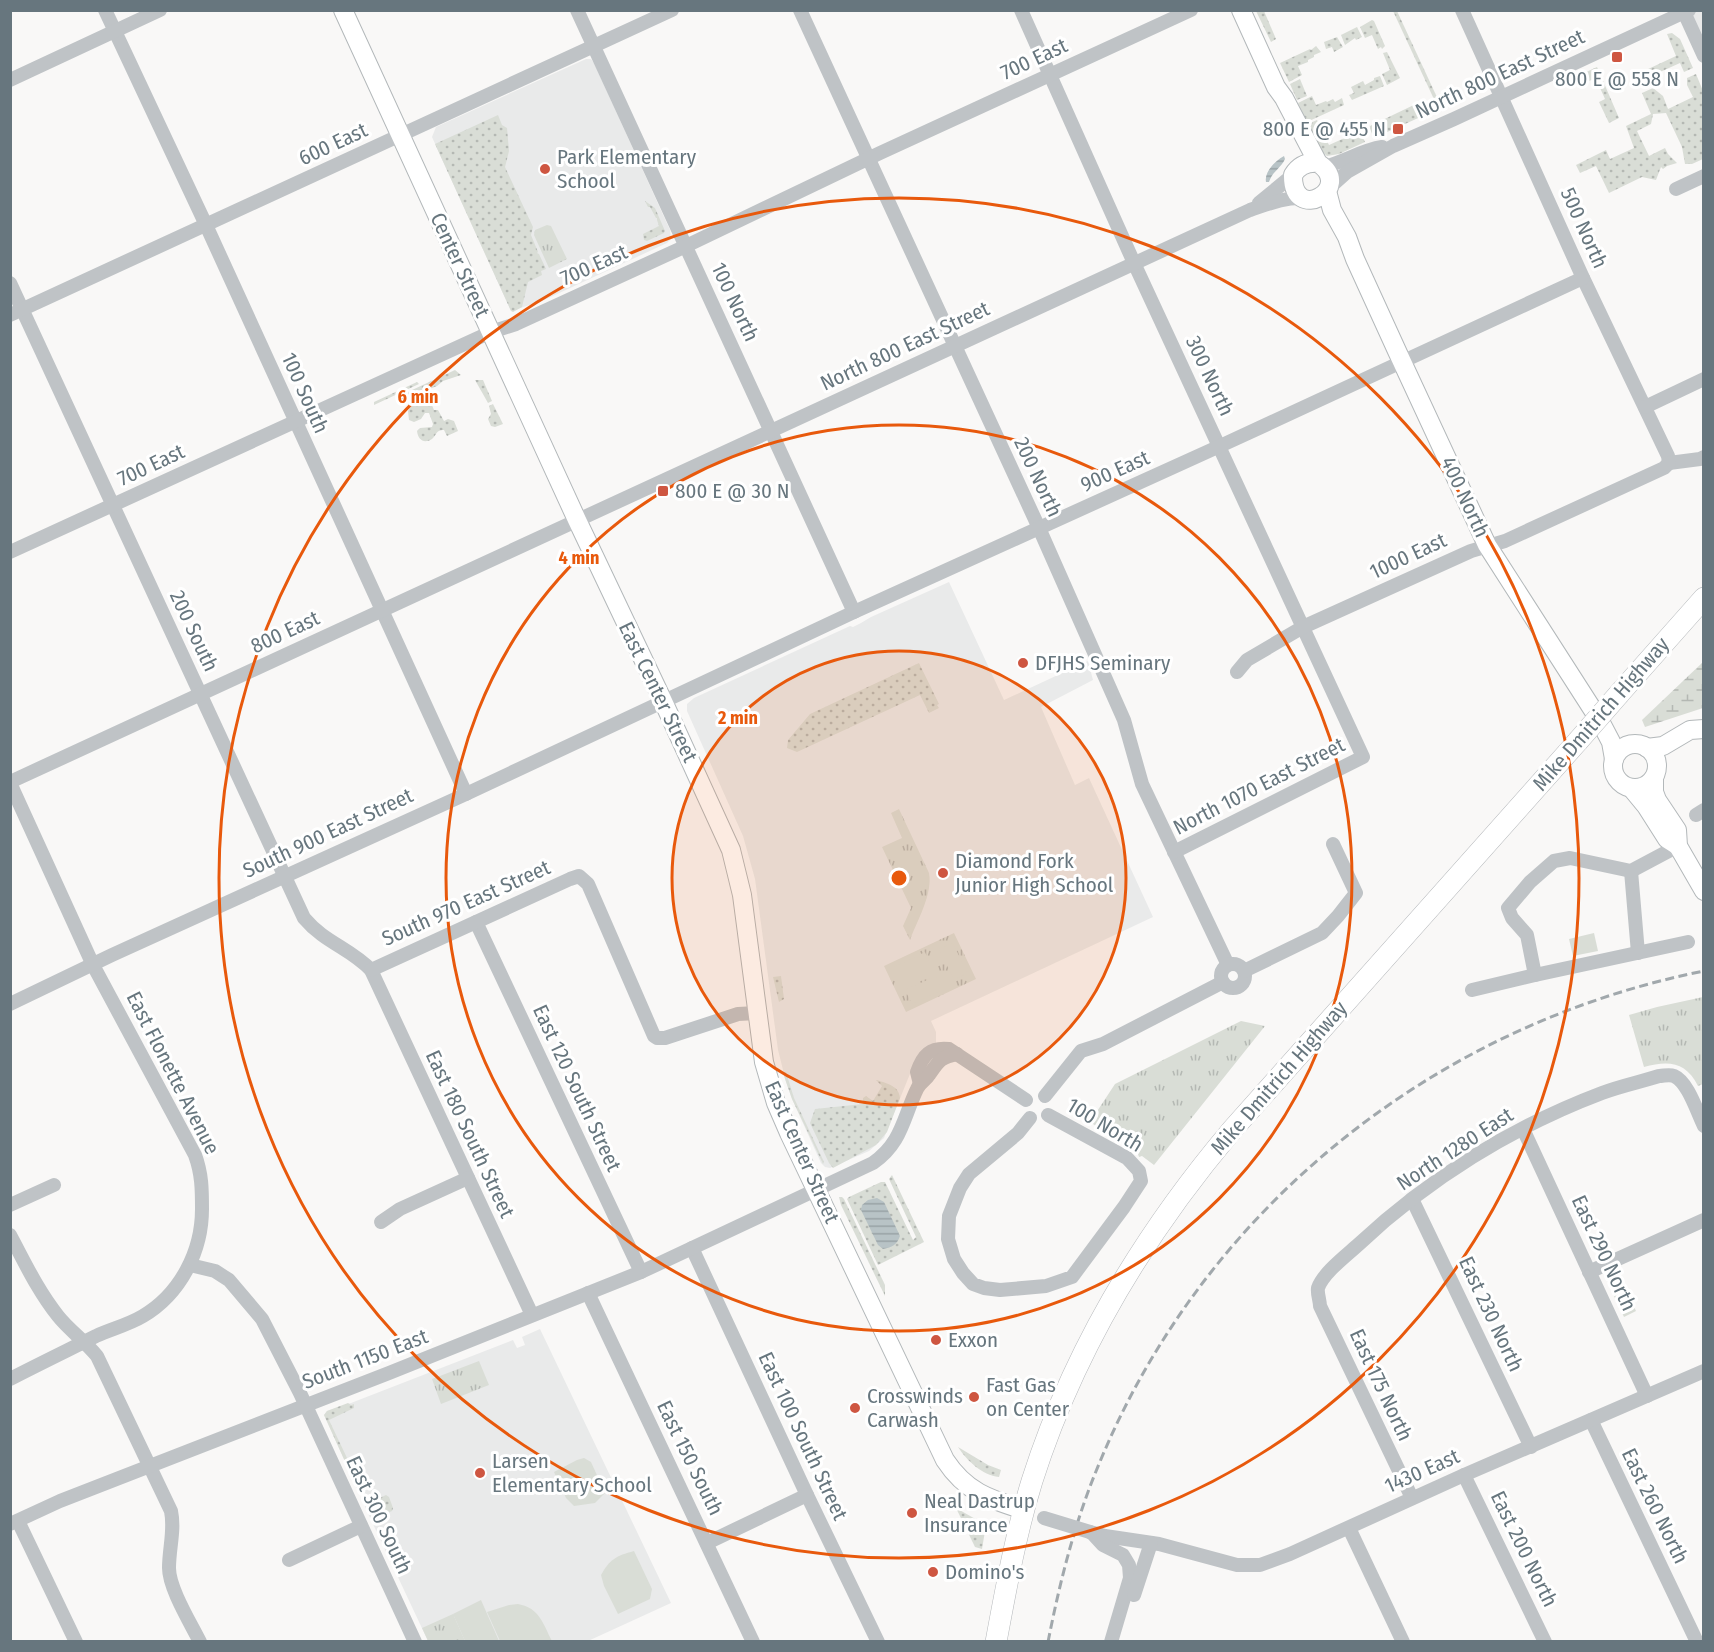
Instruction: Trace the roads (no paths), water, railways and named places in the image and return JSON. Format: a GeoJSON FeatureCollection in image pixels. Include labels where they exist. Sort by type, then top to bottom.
{"type":"FeatureCollection","features":[{"type":"Feature","properties":{"kind":"highway","name":"Mike Dmitrich Highway"},"geometry":{"type":"LineString","coordinates":[[996,1641],[1018,1533],[1034,1514],[1048,1437],[1088,1346],[1135,1263],[1188,1184],[1262,1095],[1704,598]]}},
{"type":"Feature","properties":{"kind":"main road","name":"Center Street"},"geometry":{"type":"LineString","coordinates":[[343,10],[577,520]]}},
{"type":"Feature","properties":{"kind":"main road"},"geometry":{"type":"LineString","coordinates":[[1241,10],[1276,87],[1329,175],[1328,190],[1332,210],[1347,237],[1355,260]]}},
{"type":"Feature","properties":{"kind":"main road"},"geometry":{"type":"LineString","coordinates":[[1276,87],[1277,100],[1298,149],[1294,188],[1329,224],[1355,260]]}},
{"type":"Feature","properties":{"kind":"main road"},"geometry":{"type":"LineString","coordinates":[[1296,172],[1306,164],[1321,165]]}},
{"type":"Feature","properties":{"kind":"main road"},"geometry":{"type":"LineString","coordinates":[[1305,199],[1314,200],[1328,190]]}},
{"type":"Feature","properties":{"kind":"main road","name":"400 North"},"geometry":{"type":"LineString","coordinates":[[1355,260],[1487,545],[1600,721]]}},
{"type":"Feature","properties":{"kind":"main road","name":"East Center Street"},"geometry":{"type":"LineString","coordinates":[[577,520],[723,830],[736,866],[744,907],[764,1062],[771,1088],[789,1133],[953,1473],[971,1489],[1034,1514]]}},
{"type":"Feature","properties":{"kind":"main road"},"geometry":{"type":"LineString","coordinates":[[1600,721],[1655,757],[1654,792],[1677,830],[1678,846],[1704,891]]}},
{"type":"Feature","properties":{"kind":"main road"},"geometry":{"type":"LineString","coordinates":[[1600,721],[1611,742],[1614,772],[1618,781],[1632,789],[1667,839],[1678,846]]}},
{"type":"Feature","properties":{"kind":"main road"},"geometry":{"type":"LineString","coordinates":[[1614,759],[1623,748],[1663,746],[1690,730],[1704,730]]}},
{"type":"Feature","properties":{"kind":"main road"},"geometry":{"type":"LineString","coordinates":[[1632,789],[1644,786],[1679,748],[1699,738],[1704,730]]}},
{"type":"Feature","properties":{"kind":"street","name":"100 South"},"geometry":{"type":"LineString","coordinates":[[105,10],[206,225],[466,794]]}},
{"type":"Feature","properties":{"kind":"street"},"geometry":{"type":"LineString","coordinates":[[10,80],[159,10]]}},
{"type":"Feature","properties":{"kind":"street","name":"100 North"},"geometry":{"type":"LineString","coordinates":[[578,10],[854,612]]}},
{"type":"Feature","properties":{"kind":"street","name":"600 East"},"geometry":{"type":"LineString","coordinates":[[17,312],[672,10]]}},
{"type":"Feature","properties":{"kind":"street","name":"200 North"},"geometry":{"type":"LineString","coordinates":[[800,10],[1039,528],[1124,720],[1142,784],[1228,965]]}},
{"type":"Feature","properties":{"kind":"street","name":"300 North"},"geometry":{"type":"LineString","coordinates":[[1021,10],[1134,264],[1363,757]]}},
{"type":"Feature","properties":{"kind":"street","name":"700 East"},"geometry":{"type":"LineString","coordinates":[[10,552],[491,332],[516,324],[686,246],[867,159],[1191,10]]}},
{"type":"Feature","properties":{"kind":"street","name":"500 North"},"geometry":{"type":"LineString","coordinates":[[1462,10],[1583,278],[1646,407],[1669,463]]}},
{"type":"Feature","properties":{"kind":"street"},"geometry":{"type":"LineString","coordinates":[[1685,11],[1704,56]]}},
{"type":"Feature","properties":{"kind":"street","name":"North 800 East Street"},"geometry":{"type":"LineString","coordinates":[[1393,146],[1685,11]]}},
{"type":"Feature","properties":{"kind":"street"},"geometry":{"type":"LineString","coordinates":[[1321,165],[1341,162],[1372,148],[1393,146]]}},
{"type":"Feature","properties":{"kind":"street"},"geometry":{"type":"LineString","coordinates":[[1328,190],[1347,172],[1393,146]]}},
{"type":"Feature","properties":{"kind":"street"},"geometry":{"type":"LineString","coordinates":[[1250,210],[1296,172]]}},
{"type":"Feature","properties":{"kind":"street"},"geometry":{"type":"LineString","coordinates":[[1676,189],[1704,176]]}},
{"type":"Feature","properties":{"kind":"street"},"geometry":{"type":"LineString","coordinates":[[1250,210],[1282,200],[1305,199]]}},
{"type":"Feature","properties":{"kind":"street","name":"North 800 East Street"},"geometry":{"type":"LineString","coordinates":[[577,520],[1250,210]]}},
{"type":"Feature","properties":{"kind":"street","name":"900 East"},"geometry":{"type":"LineString","coordinates":[[663,701],[1583,278]]}},
{"type":"Feature","properties":{"kind":"street","name":"200 South"},"geometry":{"type":"LineString","coordinates":[[10,283],[17,312],[112,505],[304,918],[328,941],[359,958],[371,970]]}},
{"type":"Feature","properties":{"kind":"street"},"geometry":{"type":"LineString","coordinates":[[1646,407],[1704,379]]}},
{"type":"Feature","properties":{"kind":"street"},"geometry":{"type":"LineString","coordinates":[[1669,463],[1704,457]]}},
{"type":"Feature","properties":{"kind":"street","name":"1000 East"},"geometry":{"type":"LineString","coordinates":[[1236,672],[1247,660],[1303,627],[1471,551],[1505,541],[1664,468],[1669,463]]}},
{"type":"Feature","properties":{"kind":"street","name":"800 East"},"geometry":{"type":"LineString","coordinates":[[10,782],[577,520]]}},
{"type":"Feature","properties":{"kind":"street","name":"South 900 East Street"},"geometry":{"type":"LineString","coordinates":[[10,1004],[663,701]]}},
{"type":"Feature","properties":{"kind":"street","name":"North 1070 East Street"},"geometry":{"type":"LineString","coordinates":[[1174,852],[1363,757]]}},
{"type":"Feature","properties":{"kind":"street","name":"East Flonette Avenue"},"geometry":{"type":"LineString","coordinates":[[10,782],[93,965],[195,1155],[200,1169],[203,1194],[202,1219],[196,1249],[190,1265],[169,1295],[140,1318],[10,1379]]}},
{"type":"Feature","properties":{"kind":"street"},"geometry":{"type":"LineString","coordinates":[[1244,971],[1322,933],[1356,893],[1334,844]]}},
{"type":"Feature","properties":{"kind":"street"},"geometry":{"type":"LineString","coordinates":[[1535,975],[1527,935],[1512,918],[1508,908],[1530,882],[1554,861],[1570,858],[1631,871],[1678,846]]}},
{"type":"Feature","properties":{"kind":"street"},"geometry":{"type":"LineString","coordinates":[[1631,871],[1638,953]]}},
{"type":"Feature","properties":{"kind":"street","name":"South 970 East Street"},"geometry":{"type":"LineString","coordinates":[[371,970],[579,876],[588,884],[654,1036],[665,1038],[738,1014],[757,1013]]}},
{"type":"Feature","properties":{"kind":"street","name":"East 120 South Street"},"geometry":{"type":"LineString","coordinates":[[476,922],[640,1272]]}},
{"type":"Feature","properties":{"kind":"street"},"geometry":{"type":"LineString","coordinates":[[1472,990],[1688,942]]}},
{"type":"Feature","properties":{"kind":"street"},"geometry":{"type":"LineString","coordinates":[[1228,965],[1239,965],[1244,971],[1243,982],[1237,987],[1229,987],[1223,982],[1221,974],[1228,965]]}},
{"type":"Feature","properties":{"kind":"street","name":"East 180 South Street"},"geometry":{"type":"LineString","coordinates":[[371,970],[532,1315]]}},
{"type":"Feature","properties":{"kind":"street"},"geometry":{"type":"LineString","coordinates":[[1045,1096],[1081,1052],[1102,1044],[1223,982]]}},
{"type":"Feature","properties":{"kind":"street","name":"South 1150 East"},"geometry":{"type":"LineString","coordinates":[[14,1523],[60,1501],[640,1272],[873,1163],[896,1141],[920,1084],[929,1077],[938,1061],[947,1055],[957,1054],[1026,1100]]}},
{"type":"Feature","properties":{"kind":"street","name":"North 1280 East"},"geometry":{"type":"LineString","coordinates":[[1318,1289],[1327,1274],[1378,1226],[1431,1185],[1491,1145],[1603,1093],[1659,1076],[1675,1077],[1688,1091],[1704,1126]]}},
{"type":"Feature","properties":{"kind":"street"},"geometry":{"type":"LineString","coordinates":[[1037,1093],[1045,1096],[1051,1107],[1048,1115],[1040,1120],[1030,1118],[1024,1108],[1026,1100],[1037,1093]]}},
{"type":"Feature","properties":{"kind":"street","name":"100 North"},"geometry":{"type":"LineString","coordinates":[[1030,1118],[1018,1133],[969,1174],[960,1188],[949,1216],[948,1239],[954,1259],[973,1284],[984,1288],[1000,1290],[1046,1286],[1072,1276],[1141,1181],[1139,1172],[1127,1158],[1048,1115]]}},
{"type":"Feature","properties":{"kind":"street","name":"East 290 North"},"geometry":{"type":"LineString","coordinates":[[1523,1129],[1647,1396]]}},
{"type":"Feature","properties":{"kind":"street"},"geometry":{"type":"LineString","coordinates":[[381,1222],[400,1209],[468,1178]]}},
{"type":"Feature","properties":{"kind":"street"},"geometry":{"type":"LineString","coordinates":[[10,1205],[54,1185]]}},
{"type":"Feature","properties":{"kind":"street","name":"East 230 North"},"geometry":{"type":"LineString","coordinates":[[1412,1199],[1531,1447]]}},
{"type":"Feature","properties":{"kind":"street"},"geometry":{"type":"LineString","coordinates":[[1589,1272],[1704,1220]]}},
{"type":"Feature","properties":{"kind":"street"},"geometry":{"type":"LineString","coordinates":[[10,1235],[39,1291],[59,1317],[97,1356],[150,1466],[171,1511],[173,1526],[169,1566],[171,1582],[200,1641]]}},
{"type":"Feature","properties":{"kind":"street","name":"East 100 South Street"},"geometry":{"type":"LineString","coordinates":[[692,1248],[878,1641]]}},
{"type":"Feature","properties":{"kind":"street"},"geometry":{"type":"LineString","coordinates":[[190,1265],[215,1271],[228,1280],[252,1305],[271,1334],[305,1405]]}},
{"type":"Feature","properties":{"kind":"street","name":"East 175 North"},"geometry":{"type":"LineString","coordinates":[[1318,1289],[1320,1306],[1412,1498]]}},
{"type":"Feature","properties":{"kind":"street","name":"East 150 South"},"geometry":{"type":"LineString","coordinates":[[588,1293],[707,1543],[748,1640]]}},
{"type":"Feature","properties":{"kind":"street","name":"1430 East"},"geometry":{"type":"LineString","coordinates":[[1151,1543],[1226,1562],[1249,1565],[1272,1561],[1704,1371]]}},
{"type":"Feature","properties":{"kind":"street","name":"East 300 South"},"geometry":{"type":"LineString","coordinates":[[305,1405],[415,1641]]}},
{"type":"Feature","properties":{"kind":"street","name":"East 260 North"},"geometry":{"type":"LineString","coordinates":[[1591,1420],[1697,1641]]}},
{"type":"Feature","properties":{"kind":"street","name":"East 200 North"},"geometry":{"type":"LineString","coordinates":[[1464,1475],[1545,1641]]}},
{"type":"Feature","properties":{"kind":"street"},"geometry":{"type":"LineString","coordinates":[[707,1543],[807,1495]]}},
{"type":"Feature","properties":{"kind":"street","name":"East Center Street"},"geometry":{"type":"LineString","coordinates":[[1034,1514],[1090,1532],[1104,1540],[1151,1543]]}},
{"type":"Feature","properties":{"kind":"street"},"geometry":{"type":"LineString","coordinates":[[14,1523],[76,1641]]}},
{"type":"Feature","properties":{"kind":"street"},"geometry":{"type":"LineString","coordinates":[[289,1560],[361,1526]]}},
{"type":"Feature","properties":{"kind":"street"},"geometry":{"type":"LineString","coordinates":[[1349,1528],[1403,1641]]}},
{"type":"Feature","properties":{"kind":"street"},"geometry":{"type":"LineString","coordinates":[[1104,1540],[1123,1555],[1130,1569],[1129,1582],[1111,1641]]}},
{"type":"Feature","properties":{"kind":"street"},"geometry":{"type":"LineString","coordinates":[[1118,1641],[1151,1543]]}},
{"type":"Feature","properties":{"kind":"railway"},"geometry":{"type":"LineString","coordinates":[[1048,1642],[1075,1529],[1099,1464],[1144,1372],[1200,1287],[1265,1210],[1340,1142],[1422,1083],[1510,1035],[1605,997],[1704,971]]}},
{"type":"Feature","properties":{"kind":"place","name":"800 E @ 558 N"},"geometry":{"type":"Point","coordinates":[1617,57]}},
{"type":"Feature","properties":{"kind":"place","name":"800 E @ 455 N"},"geometry":{"type":"Point","coordinates":[1398,129]}},
{"type":"Feature","properties":{"kind":"place","name":"Park Elementary School"},"geometry":{"type":"Point","coordinates":[545,169]}},
{"type":"Feature","properties":{"kind":"place","name":"800 E @ 30 N"},"geometry":{"type":"Point","coordinates":[663,491]}},
{"type":"Feature","properties":{"kind":"place","name":"DFJHS Seminary"},"geometry":{"type":"Point","coordinates":[1023,663]}},
{"type":"Feature","properties":{"kind":"place","name":"Diamond Fork Junior High School"},"geometry":{"type":"Point","coordinates":[943,873]}},
{"type":"Feature","properties":{"kind":"place","name":"Exxon"},"geometry":{"type":"Point","coordinates":[936,1340]}},
{"type":"Feature","properties":{"kind":"place","name":"Fast Gas on Center"},"geometry":{"type":"Point","coordinates":[974,1397]}},
{"type":"Feature","properties":{"kind":"place","name":"Crosswinds Carwash"},"geometry":{"type":"Point","coordinates":[855,1408]}},
{"type":"Feature","properties":{"kind":"place","name":"Larsen Elementary School"},"geometry":{"type":"Point","coordinates":[480,1473]}},
{"type":"Feature","properties":{"kind":"place","name":"Neal Dastrup Insurance"},"geometry":{"type":"Point","coordinates":[912,1513]}},
{"type":"Feature","properties":{"kind":"place","name":"Domino's"},"geometry":{"type":"Point","coordinates":[933,1572]}}]}
